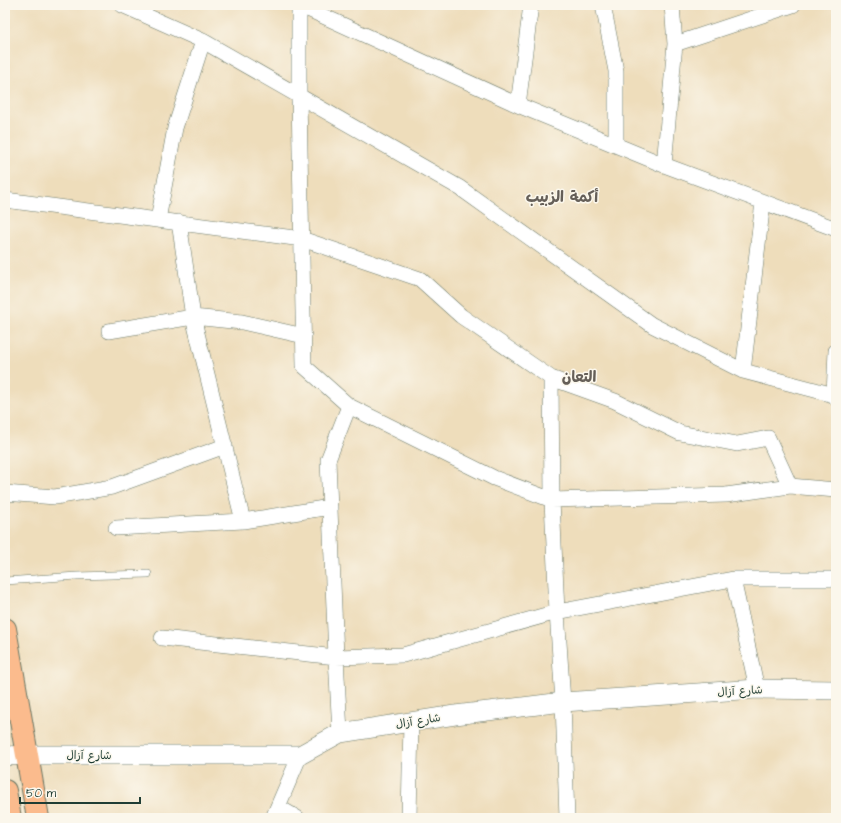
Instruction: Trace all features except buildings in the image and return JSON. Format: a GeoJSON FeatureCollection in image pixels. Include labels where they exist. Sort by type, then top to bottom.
{"type":"FeatureCollection","features":[{"type":"Feature","properties":{"kind":"main road"},"geometry":{"type":"LineString","coordinates":[[5,629],[38,818]]}},
{"type":"Feature","properties":{"kind":"main road"},"geometry":{"type":"LineString","coordinates":[[5,791],[10,818]]}},
{"type":"Feature","properties":{"kind":"street"},"geometry":{"type":"LineString","coordinates":[[122,5],[203,41],[460,188],[652,325],[743,371],[835,397],[836,351]]}},
{"type":"Feature","properties":{"kind":"street"},"geometry":{"type":"LineString","coordinates":[[836,229],[664,165],[518,105],[299,5],[299,96],[304,366],[349,406],[494,478],[552,500],[726,495],[790,486],[836,490]]}},
{"type":"Feature","properties":{"kind":"street"},"geometry":{"type":"LineString","coordinates":[[518,105],[531,5]]}},
{"type":"Feature","properties":{"kind":"street"},"geometry":{"type":"LineString","coordinates":[[603,5],[616,72],[616,145]]}},
{"type":"Feature","properties":{"kind":"street"},"geometry":{"type":"LineString","coordinates":[[664,165],[675,44],[672,5]]}},
{"type":"Feature","properties":{"kind":"street"},"geometry":{"type":"LineString","coordinates":[[675,44],[793,5]]}},
{"type":"Feature","properties":{"kind":"street"},"geometry":{"type":"LineString","coordinates":[[158,220],[176,128],[203,41]]}},
{"type":"Feature","properties":{"kind":"street"},"geometry":{"type":"LineString","coordinates":[[5,200],[302,239],[420,279],[461,316],[551,378],[615,401],[680,433],[737,444],[768,438],[790,486]]}},
{"type":"Feature","properties":{"kind":"street"},"geometry":{"type":"LineString","coordinates":[[743,371],[763,202]]}},
{"type":"Feature","properties":{"kind":"street"},"geometry":{"type":"LineString","coordinates":[[179,222],[193,318],[243,521]]}},
{"type":"Feature","properties":{"kind":"street"},"geometry":{"type":"LineString","coordinates":[[109,331],[193,318],[242,322],[304,336]]}},
{"type":"Feature","properties":{"kind":"street"},"geometry":{"type":"LineString","coordinates":[[551,378],[552,500],[563,702],[567,818]]}},
{"type":"Feature","properties":{"kind":"street"},"geometry":{"type":"LineString","coordinates":[[340,733],[328,460],[349,406]]}},
{"type":"Feature","properties":{"kind":"street"},"geometry":{"type":"LineString","coordinates":[[5,492],[55,497],[112,487],[225,446]]}},
{"type":"Feature","properties":{"kind":"street"},"geometry":{"type":"LineString","coordinates":[[116,528],[243,521],[330,507]]}},
{"type":"Feature","properties":{"kind":"street"},"geometry":{"type":"LineString","coordinates":[[733,579],[757,690]]}},
{"type":"Feature","properties":{"kind":"street"},"geometry":{"type":"LineString","coordinates":[[162,638],[336,658],[403,654],[557,612],[733,579],[836,579]]}},
{"type":"Feature","properties":{"kind":"street","name":"شارع آزال"},"geometry":{"type":"LineString","coordinates":[[5,756],[300,755],[340,733],[455,715],[563,702],[757,690],[836,690]]}},
{"type":"Feature","properties":{"kind":"street"},"geometry":{"type":"LineString","coordinates":[[409,818],[411,722]]}},
{"type":"Feature","properties":{"kind":"street"},"geometry":{"type":"LineString","coordinates":[[297,818],[275,812],[300,755]]}},
{"type":"Feature","properties":{"kind":"lane"},"geometry":{"type":"LineString","coordinates":[[5,580],[148,574]]}},
{"type":"Feature","properties":{"kind":"district","name":"أكمة الزبيب"},"geometry":{"type":"Point","coordinates":[562,197]}},
{"type":"Feature","properties":{"kind":"district","name":"التعان"},"geometry":{"type":"Point","coordinates":[579,377]}}]}
